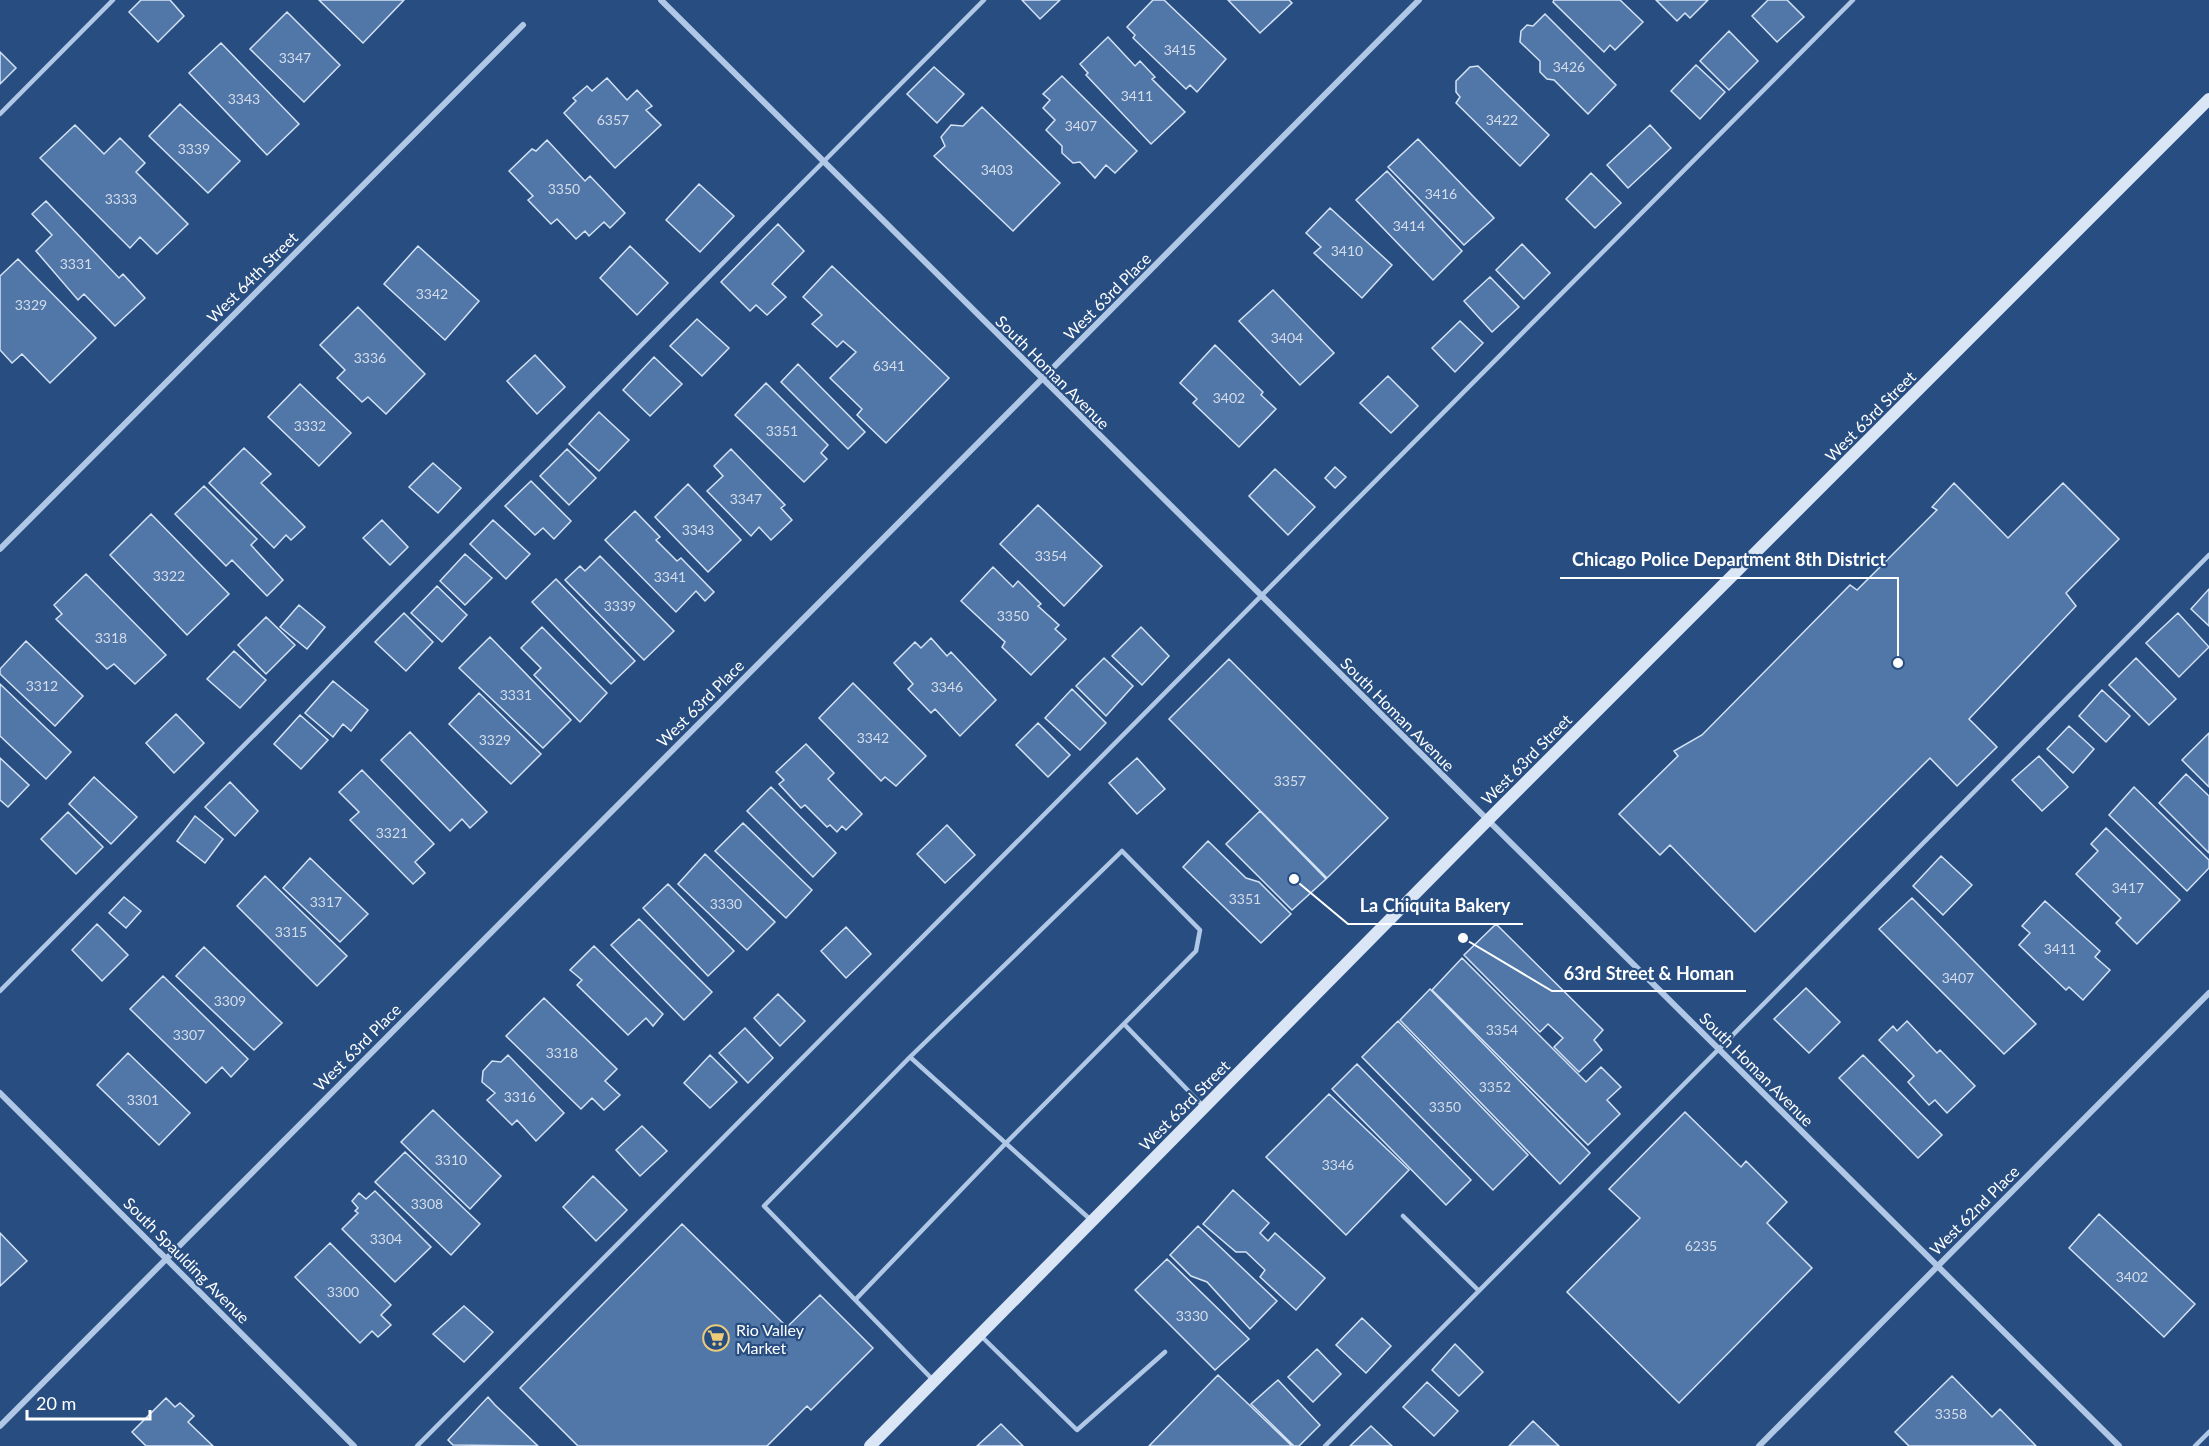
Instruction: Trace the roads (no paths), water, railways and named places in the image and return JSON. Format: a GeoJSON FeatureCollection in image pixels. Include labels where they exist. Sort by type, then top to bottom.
{"type":"FeatureCollection","features":[{"type":"Feature","properties":{"kind":"main road","name":"West 63rd Street"},"geometry":{"type":"LineString","coordinates":[[870,1446],[1487,821],[2209,99]]}},
{"type":"Feature","properties":{"kind":"street","name":"South Homan Avenue"},"geometry":{"type":"LineString","coordinates":[[661,0],[1261,598],[2119,1446]]}},
{"type":"Feature","properties":{"kind":"street","name":"West 63rd Place"},"geometry":{"type":"LineString","coordinates":[[0,1426],[1419,0]]}},
{"type":"Feature","properties":{"kind":"street","name":"West 64th Street"},"geometry":{"type":"LineString","coordinates":[[0,549],[523,25]]}},
{"type":"Feature","properties":{"kind":"street","name":"West 62nd Place"},"geometry":{"type":"LineString","coordinates":[[1759,1446],[2209,993]]}},
{"type":"Feature","properties":{"kind":"street","name":"South Spaulding Avenue"},"geometry":{"type":"LineString","coordinates":[[0,1093],[354,1446]]}},
{"type":"Feature","properties":{"kind":"lane"},"geometry":{"type":"LineString","coordinates":[[0,114],[113,0]]}},
{"type":"Feature","properties":{"kind":"lane"},"geometry":{"type":"LineString","coordinates":[[0,991],[984,0]]}},
{"type":"Feature","properties":{"kind":"lane"},"geometry":{"type":"LineString","coordinates":[[417,1446],[1853,0]]}},
{"type":"Feature","properties":{"kind":"lane"},"geometry":{"type":"LineString","coordinates":[[1324,1446],[2209,555]]}},
{"type":"Feature","properties":{"kind":"lane"},"geometry":{"type":"LineString","coordinates":[[856,1299],[1196,951],[1200,930],[1122,851],[910,1057],[764,1206],[856,1299],[933,1382]]}},
{"type":"Feature","properties":{"kind":"lane"},"geometry":{"type":"LineString","coordinates":[[1124,1023],[1204,1107]]}},
{"type":"Feature","properties":{"kind":"lane"},"geometry":{"type":"LineString","coordinates":[[910,1057],[1092,1221]]}},
{"type":"Feature","properties":{"kind":"lane"},"geometry":{"type":"LineString","coordinates":[[1403,1216],[1479,1291]]}},
{"type":"Feature","properties":{"kind":"lane"},"geometry":{"type":"LineString","coordinates":[[980,1335],[1077,1430],[1165,1352]]}},
{"type":"Feature","properties":{"kind":"lane"},"geometry":{"type":"LineString","coordinates":[[2195,1446],[2209,1432]]}},
{"type":"Feature","properties":{"kind":"place","name":"Chicago Police Department 8th District"},"geometry":{"type":"Point","coordinates":[1898,663]}},
{"type":"Feature","properties":{"kind":"place","name":"La Chiquita Bakery"},"geometry":{"type":"Point","coordinates":[1294,879]}},
{"type":"Feature","properties":{"kind":"place","name":"63rd Street & Homan"},"geometry":{"type":"Point","coordinates":[1463,938]}},
{"type":"Feature","properties":{"kind":"place","name":"Rio Valley Market"},"geometry":{"type":"Point","coordinates":[716,1338]}}]}
